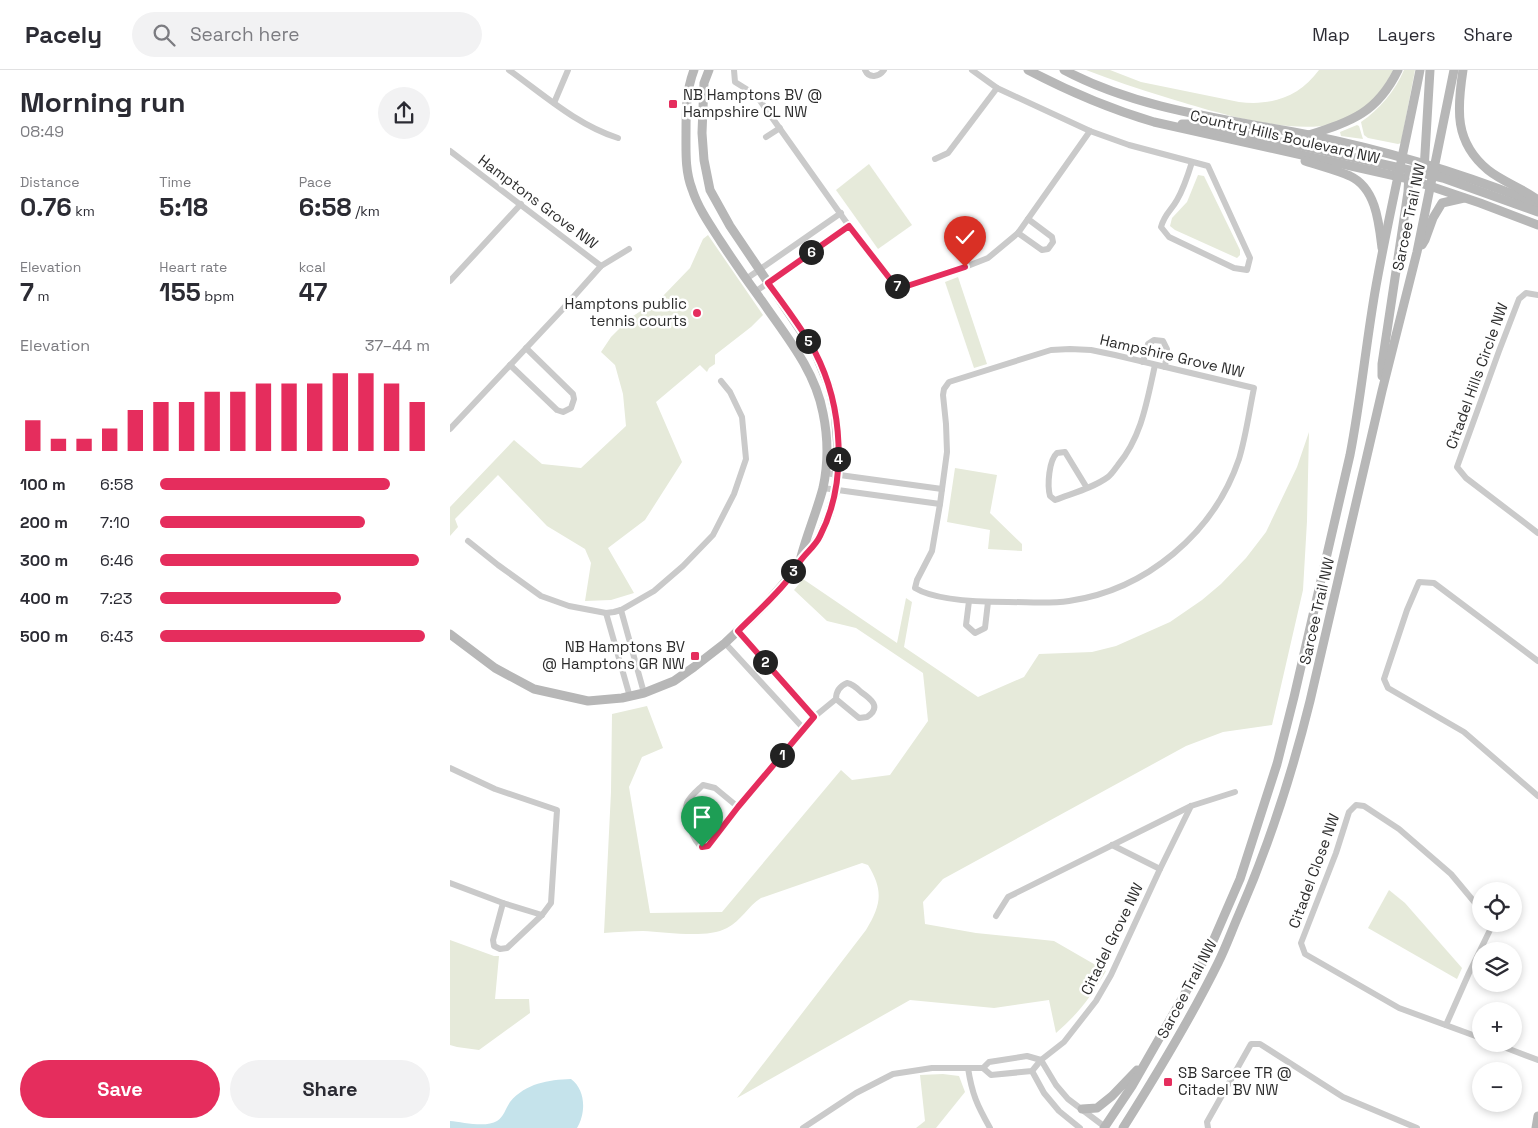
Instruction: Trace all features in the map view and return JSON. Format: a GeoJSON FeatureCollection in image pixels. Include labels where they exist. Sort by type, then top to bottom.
{"type":"FeatureCollection","features":[{"type":"Feature","properties":{"kind":"main road"},"geometry":{"type":"LineString","coordinates":[[694,70],[688,85],[686,106],[686,162],[691,188],[697,204],[746,279],[790,340],[809,372],[823,414],[827,449],[823,488],[800,561]]}},
{"type":"Feature","properties":{"kind":"main road"},"geometry":{"type":"LineString","coordinates":[[452,638],[495,668],[534,689],[588,701],[630,697],[674,680],[725,643],[764,606],[819,538],[829,515],[836,490],[838,449],[835,411],[829,386],[815,352],[730,226],[710,190],[704,160],[702,133],[704,83],[709,70]]}},
{"type":"Feature","properties":{"kind":"main road","name":"Country Hills Boulevard NW"},"geometry":{"type":"LineString","coordinates":[[1028,70],[1044,79],[1130,115],[1277,150],[1405,174],[1430,186],[1538,225]]}},
{"type":"Feature","properties":{"kind":"main road","name":"Country Hills Boulevard NW"},"geometry":{"type":"LineString","coordinates":[[1064,70],[1105,88],[1163,107],[1309,135],[1402,157],[1428,169],[1490,185],[1538,204]]}},
{"type":"Feature","properties":{"kind":"main road"},"geometry":{"type":"LineString","coordinates":[[1309,135],[1347,123],[1370,109],[1388,88],[1398,70]]}},
{"type":"Feature","properties":{"kind":"main road","name":"Sarcee Trail NW"},"geometry":{"type":"LineString","coordinates":[[1105,1128],[1132,1086],[1145,1060],[1208,955],[1240,879],[1277,764],[1350,455],[1357,419],[1367,338],[1383,256],[1405,174],[1402,157],[1420,70]]}},
{"type":"Feature","properties":{"kind":"main road"},"geometry":{"type":"LineString","coordinates":[[1428,169],[1430,70]]}},
{"type":"Feature","properties":{"kind":"main road","name":"Sarcee Trail NW"},"geometry":{"type":"LineString","coordinates":[[1123,1128],[1179,1037],[1219,961],[1254,880],[1288,784],[1310,701],[1382,391],[1417,252],[1430,186],[1428,169],[1454,70]]}},
{"type":"Feature","properties":{"kind":"main road"},"geometry":{"type":"LineString","coordinates":[[1463,70],[1459,98],[1459,115],[1462,129],[1472,152],[1489,170],[1538,200]]}},
{"type":"Feature","properties":{"kind":"main road"},"geometry":{"type":"LineString","coordinates":[[1164,124],[1193,124],[1320,150],[1405,174],[1428,169],[1538,212]]}},
{"type":"Feature","properties":{"kind":"main road"},"geometry":{"type":"LineString","coordinates":[[1277,150],[1351,176],[1367,190],[1376,211],[1383,256]]}},
{"type":"Feature","properties":{"kind":"main road"},"geometry":{"type":"LineString","coordinates":[[1382,391],[1382,364],[1408,192],[1405,174]]}},
{"type":"Feature","properties":{"kind":"main road"},"geometry":{"type":"LineString","coordinates":[[1417,252],[1425,240],[1433,218],[1442,203],[1465,198]]}},
{"type":"Feature","properties":{"kind":"main road"},"geometry":{"type":"LineString","coordinates":[[1082,1110],[1097,1108],[1112,1096],[1145,1060]]}},
{"type":"Feature","properties":{"kind":"main road"},"geometry":{"type":"LineString","coordinates":[[1536,1128],[1538,1116]]}},
{"type":"Feature","properties":{"kind":"street"},"geometry":{"type":"LineString","coordinates":[[509,70],[579,121],[601,133],[618,138]]}},
{"type":"Feature","properties":{"kind":"street"},"geometry":{"type":"LineString","coordinates":[[554,103],[568,70]]}},
{"type":"Feature","properties":{"kind":"street"},"geometry":{"type":"LineString","coordinates":[[734,70],[736,82],[756,95],[849,226],[894,284],[901,288],[988,258],[1018,233],[1090,131]]}},
{"type":"Feature","properties":{"kind":"street"},"geometry":{"type":"LineString","coordinates":[[865,70],[866,73],[874,76],[884,70]]}},
{"type":"Feature","properties":{"kind":"street"},"geometry":{"type":"LineString","coordinates":[[972,70],[997,88],[1090,131],[1129,146],[1208,166],[1250,258],[1248,270],[1234,268],[1168,237],[1161,227],[1164,217],[1176,202],[1185,186],[1192,162]]}},
{"type":"Feature","properties":{"kind":"street"},"geometry":{"type":"LineString","coordinates":[[935,159],[948,153],[997,88]]}},
{"type":"Feature","properties":{"kind":"street"},"geometry":{"type":"LineString","coordinates":[[766,137],[780,128]]}},
{"type":"Feature","properties":{"kind":"street","name":"Hamptons Grove NW"},"geometry":{"type":"LineString","coordinates":[[450,151],[601,266],[450,429]]}},
{"type":"Feature","properties":{"kind":"street"},"geometry":{"type":"LineString","coordinates":[[450,281],[521,204]]}},
{"type":"Feature","properties":{"kind":"street"},"geometry":{"type":"LineString","coordinates":[[746,279],[841,213]]}},
{"type":"Feature","properties":{"kind":"street"},"geometry":{"type":"LineString","coordinates":[[1018,233],[1042,250],[1048,249],[1053,242],[1052,237],[1028,218]]}},
{"type":"Feature","properties":{"kind":"street"},"geometry":{"type":"LineString","coordinates":[[755,292],[849,226]]}},
{"type":"Feature","properties":{"kind":"street"},"geometry":{"type":"LineString","coordinates":[[601,266],[629,249]]}},
{"type":"Feature","properties":{"kind":"street","name":"Citadel Hills Circle NW"},"geometry":{"type":"LineString","coordinates":[[1538,295],[1526,292],[1519,299],[1456,467],[1466,478],[1538,533]]}},
{"type":"Feature","properties":{"kind":"street"},"geometry":{"type":"LineString","coordinates":[[1143,362],[1148,344],[1154,340],[1163,341],[1167,349],[1165,367]]}},
{"type":"Feature","properties":{"kind":"street"},"geometry":{"type":"LineString","coordinates":[[510,365],[557,410],[563,412],[571,408],[574,404],[573,394],[526,348]]}},
{"type":"Feature","properties":{"kind":"street","name":"Hampshire Grove NW"},"geometry":{"type":"LineString","coordinates":[[1051,350],[1091,350],[1155,365],[1254,388],[1239,458],[1228,485],[1212,513],[1186,543],[1155,567],[1128,584],[1098,595],[1070,601],[1046,603],[969,601],[924,593],[915,588],[917,580],[932,551],[940,504],[947,452],[943,395],[944,389],[949,382],[1051,350]]}},
{"type":"Feature","properties":{"kind":"street"},"geometry":{"type":"LineString","coordinates":[[1087,488],[1065,452],[1057,453],[1052,457],[1048,489],[1050,496],[1055,500],[1087,488],[1109,476],[1122,460],[1138,434],[1144,418],[1155,365]]}},
{"type":"Feature","properties":{"kind":"street"},"geometry":{"type":"LineString","coordinates":[[468,541],[541,596],[569,606],[606,613],[621,610],[654,591],[684,566],[713,535],[734,494],[746,459],[742,417],[730,392],[721,381]]}},
{"type":"Feature","properties":{"kind":"street"},"geometry":{"type":"LineString","coordinates":[[825,474],[838,474],[942,489]]}},
{"type":"Feature","properties":{"kind":"street"},"geometry":{"type":"LineString","coordinates":[[823,488],[940,504]]}},
{"type":"Feature","properties":{"kind":"street"},"geometry":{"type":"LineString","coordinates":[[1538,661],[1434,583],[1419,582],[1384,679],[1388,688],[1464,732],[1538,795]]}},
{"type":"Feature","properties":{"kind":"street"},"geometry":{"type":"LineString","coordinates":[[969,601],[966,625],[976,633],[985,628],[988,602]]}},
{"type":"Feature","properties":{"kind":"street"},"geometry":{"type":"LineString","coordinates":[[621,610],[644,693]]}},
{"type":"Feature","properties":{"kind":"street"},"geometry":{"type":"LineString","coordinates":[[606,613],[630,697]]}},
{"type":"Feature","properties":{"kind":"street"},"geometry":{"type":"LineString","coordinates":[[738,631],[814,717]]}},
{"type":"Feature","properties":{"kind":"street"},"geometry":{"type":"LineString","coordinates":[[725,643],[804,729]]}},
{"type":"Feature","properties":{"kind":"street"},"geometry":{"type":"LineString","coordinates":[[738,807],[715,788],[704,785],[689,800],[686,808],[696,842],[702,847],[708,846],[738,807],[814,717],[836,699],[839,688],[849,683],[872,701],[874,710],[867,717],[859,718],[836,699]]}},
{"type":"Feature","properties":{"kind":"street"},"geometry":{"type":"LineString","coordinates":[[450,768],[495,789],[557,810],[552,897],[550,903],[542,915],[507,948],[503,949],[496,947],[493,940],[503,903]]}},
{"type":"Feature","properties":{"kind":"street"},"geometry":{"type":"LineString","coordinates":[[996,916],[1008,897],[1191,806],[1236,792]]}},
{"type":"Feature","properties":{"kind":"street","name":"Citadel Close NW"},"geometry":{"type":"LineString","coordinates":[[1472,899],[1451,874],[1400,829],[1364,806],[1356,805],[1349,812],[1336,853],[1300,943],[1305,954],[1399,1008],[1472,1035]]}},
{"type":"Feature","properties":{"kind":"street","name":"Citadel Grove NW"},"geometry":{"type":"LineString","coordinates":[[1032,1071],[1041,1060],[1064,1042],[1096,1001],[1111,975],[1191,806]]}},
{"type":"Feature","properties":{"kind":"street"},"geometry":{"type":"LineString","coordinates":[[1112,845],[1160,869]]}},
{"type":"Feature","properties":{"kind":"street"},"geometry":{"type":"LineString","coordinates":[[450,883],[542,915]]}},
{"type":"Feature","properties":{"kind":"street"},"geometry":{"type":"LineString","coordinates":[[1446,1025],[1468,973],[1489,932]]}},
{"type":"Feature","properties":{"kind":"street"},"geometry":{"type":"LineString","coordinates":[[1208,1128],[1207,1122],[1250,1044],[1260,1044],[1343,1097],[1417,1128]]}},
{"type":"Feature","properties":{"kind":"street"},"geometry":{"type":"LineString","coordinates":[[1517,1052],[1538,1060]]}},
{"type":"Feature","properties":{"kind":"street"},"geometry":{"type":"LineString","coordinates":[[982,1068],[989,1062],[1027,1056],[1041,1060],[1056,1085],[1068,1099],[1105,1128]]}},
{"type":"Feature","properties":{"kind":"street"},"geometry":{"type":"LineString","coordinates":[[803,1128],[856,1093],[893,1074],[932,1068],[982,1068],[991,1075],[1032,1071],[1044,1093],[1060,1111],[1080,1128]]}},
{"type":"Feature","properties":{"kind":"street"},"geometry":{"type":"LineString","coordinates":[[968,1068],[977,1105],[990,1128]]}},
{"type":"Feature","properties":{"kind":"green space"},"geometry":{"type":"Polygon","coordinates":[[[1086,70],[1110,70],[1141,82],[1251,103],[1284,98],[1303,87],[1319,70],[1393,70],[1383,88],[1361,111],[1343,121],[1314,127],[1271,124],[1226,115],[1145,91],[1086,70]]]}},
{"type":"Feature","properties":{"kind":"green space"},"geometry":{"type":"Polygon","coordinates":[[[1404,70],[1415,70],[1401,143],[1368,138],[1364,135],[1361,122],[1386,99],[1404,70]]]}},
{"type":"Feature","properties":{"kind":"green space"},"geometry":{"type":"Polygon","coordinates":[[[1357,125],[1363,139],[1341,136],[1340,132],[1357,125]]]}},
{"type":"Feature","properties":{"kind":"green space"},"geometry":{"type":"Polygon","coordinates":[[[869,164],[912,225],[878,249],[836,190],[869,164]]]}},
{"type":"Feature","properties":{"kind":"green space"},"geometry":{"type":"Polygon","coordinates":[[[1198,175],[1204,176],[1240,250],[1240,255],[1237,258],[1170,226],[1172,218],[1187,202],[1198,175]]]}},
{"type":"Feature","properties":{"kind":"green space"},"geometry":{"type":"Polygon","coordinates":[[[708,235],[763,315],[751,327],[715,355],[715,364],[707,372],[700,365],[656,402],[682,462],[645,520],[608,548],[634,593],[611,600],[585,601],[591,563],[585,549],[547,526],[498,475],[455,519],[458,527],[450,536],[450,507],[514,440],[542,464],[581,468],[626,426],[623,394],[615,365],[601,352],[611,337],[630,318],[662,297],[690,268],[703,239],[708,235]]]}},
{"type":"Feature","properties":{"kind":"green space"},"geometry":{"type":"Polygon","coordinates":[[[958,277],[987,364],[974,368],[945,282],[958,277]]]}},
{"type":"Feature","properties":{"kind":"green space"},"geometry":{"type":"Polygon","coordinates":[[[1309,432],[1303,590],[1272,725],[1223,732],[1186,746],[943,879],[923,902],[925,924],[976,933],[1054,941],[1106,971],[1072,1018],[1056,1033],[1049,1000],[994,1008],[910,1000],[737,1098],[866,930],[875,913],[879,898],[877,883],[868,865],[862,863],[761,898],[732,925],[719,931],[698,934],[643,931],[604,933],[611,792],[612,714],[647,706],[663,748],[642,757],[629,787],[650,913],[722,912],[841,770],[852,780],[890,775],[928,721],[923,673],[856,628],[827,621],[794,590],[803,579],[897,643],[906,598],[912,602],[904,647],[978,697],[1024,677],[1039,654],[1092,652],[1116,646],[1170,622],[1202,600],[1221,584],[1246,558],[1266,532],[1297,467],[1309,432]]]}},
{"type":"Feature","properties":{"kind":"green space"},"geometry":{"type":"Polygon","coordinates":[[[955,468],[997,475],[990,513],[1022,544],[1022,551],[988,549],[990,530],[947,522],[955,468]]]}},
{"type":"Feature","properties":{"kind":"green space"},"geometry":{"type":"Polygon","coordinates":[[[1389,890],[1405,903],[1462,968],[1457,979],[1368,928],[1389,890]]]}},
{"type":"Feature","properties":{"kind":"green space"},"geometry":{"type":"Polygon","coordinates":[[[450,940],[494,956],[499,956],[495,999],[529,999],[530,1013],[479,1050],[450,1045],[450,940]]]}},
{"type":"Feature","properties":{"kind":"green space"},"geometry":{"type":"Polygon","coordinates":[[[943,1074],[959,1076],[965,1092],[936,1128],[916,1128],[925,1121],[920,1075],[943,1074]]]}},
{"type":"Feature","properties":{"kind":"water"},"geometry":{"type":"Polygon","coordinates":[[[571,1079],[580,1089],[583,1102],[582,1116],[577,1128],[450,1128],[450,1121],[487,1124],[497,1121],[501,1118],[510,1102],[530,1087],[554,1080],[571,1079]]]}},
{"type":"Feature","properties":{"kind":"place","name":"NB Hamptons BV @ Hampshire CL NW"},"geometry":{"type":"Point","coordinates":[673,104]}},
{"type":"Feature","properties":{"kind":"place","name":"Hamptons public tennis courts"},"geometry":{"type":"Point","coordinates":[697,313]}},
{"type":"Feature","properties":{"kind":"place","name":"NB Hamptons BV @ Hamptons GR NW"},"geometry":{"type":"Point","coordinates":[695,656]}},
{"type":"Feature","properties":{"kind":"place","name":"SB Sarcee TR @ Citadel BV NW"},"geometry":{"type":"Point","coordinates":[1168,1082]}},
{"type":"Feature","properties":{"kind":"route"},"geometry":{"type":"LineString","coordinates":[[702,847],[708,846],[738,807],[814,717],[738,631],[785,582],[819,538],[829,515],[838,474],[835,411],[829,386],[815,352],[768,283],[849,226],[894,284],[901,288],[965,267]]}}]}
